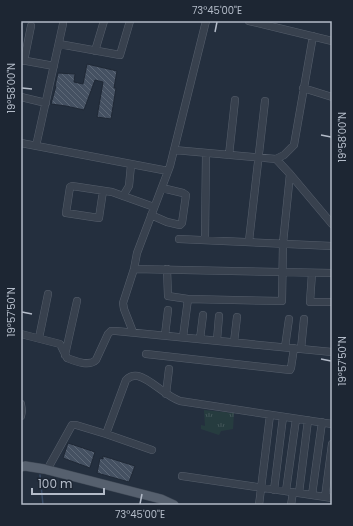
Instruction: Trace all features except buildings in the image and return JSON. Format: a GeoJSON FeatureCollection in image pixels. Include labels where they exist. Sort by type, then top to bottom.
{"type":"FeatureCollection","features":[{"type":"Feature","properties":{"kind":"main road"},"geometry":{"type":"LineString","coordinates":[[21,466],[47,470],[161,499],[174,505]]}},
{"type":"Feature","properties":{"kind":"street"},"geometry":{"type":"LineString","coordinates":[[95,51],[104,21]]}},
{"type":"Feature","properties":{"kind":"street"},"geometry":{"type":"LineString","coordinates":[[59,44],[120,55],[130,21]]}},
{"type":"Feature","properties":{"kind":"street"},"geometry":{"type":"LineString","coordinates":[[133,332],[123,306],[137,253],[168,171],[206,21]]}},
{"type":"Feature","properties":{"kind":"street"},"geometry":{"type":"LineString","coordinates":[[249,21],[332,41]]}},
{"type":"Feature","properties":{"kind":"street"},"geometry":{"type":"LineString","coordinates":[[36,146],[63,24]]}},
{"type":"Feature","properties":{"kind":"street"},"geometry":{"type":"LineString","coordinates":[[31,26],[23,60],[54,66]]}},
{"type":"Feature","properties":{"kind":"street"},"geometry":{"type":"LineString","coordinates":[[174,150],[276,159],[284,155],[294,145],[312,36]]}},
{"type":"Feature","properties":{"kind":"street"},"geometry":{"type":"LineString","coordinates":[[303,88],[332,98]]}},
{"type":"Feature","properties":{"kind":"street"},"geometry":{"type":"LineString","coordinates":[[21,97],[46,103]]}},
{"type":"Feature","properties":{"kind":"street"},"geometry":{"type":"LineString","coordinates":[[229,155],[235,100]]}},
{"type":"Feature","properties":{"kind":"street"},"geometry":{"type":"LineString","coordinates":[[248,242],[265,101]]}},
{"type":"Feature","properties":{"kind":"street"},"geometry":{"type":"LineString","coordinates":[[21,143],[168,171]]}},
{"type":"Feature","properties":{"kind":"street"},"geometry":{"type":"LineString","coordinates":[[205,239],[206,153]]}},
{"type":"Feature","properties":{"kind":"street"},"geometry":{"type":"LineString","coordinates":[[276,159],[332,224]]}},
{"type":"Feature","properties":{"kind":"street"},"geometry":{"type":"LineString","coordinates":[[123,196],[129,186],[131,165]]}},
{"type":"Feature","properties":{"kind":"street"},"geometry":{"type":"LineString","coordinates":[[167,269],[168,296],[188,299],[282,301],[283,243],[290,174]]}},
{"type":"Feature","properties":{"kind":"street"},"geometry":{"type":"LineString","coordinates":[[103,191],[99,218],[66,213],[71,186],[103,191],[123,196],[154,207]]}},
{"type":"Feature","properties":{"kind":"street"},"geometry":{"type":"LineString","coordinates":[[151,215],[170,223],[180,225],[182,223],[186,195],[162,188]]}},
{"type":"Feature","properties":{"kind":"street"},"geometry":{"type":"LineString","coordinates":[[179,239],[332,246]]}},
{"type":"Feature","properties":{"kind":"street"},"geometry":{"type":"LineString","coordinates":[[134,269],[332,273]]}},
{"type":"Feature","properties":{"kind":"street"},"geometry":{"type":"LineString","coordinates":[[312,273],[310,302],[332,302]]}},
{"type":"Feature","properties":{"kind":"street"},"geometry":{"type":"LineString","coordinates":[[39,338],[48,294]]}},
{"type":"Feature","properties":{"kind":"street"},"geometry":{"type":"LineString","coordinates":[[182,337],[188,299]]}},
{"type":"Feature","properties":{"kind":"street"},"geometry":{"type":"LineString","coordinates":[[65,355],[76,300]]}},
{"type":"Feature","properties":{"kind":"street"},"geometry":{"type":"LineString","coordinates":[[165,335],[168,310]]}},
{"type":"Feature","properties":{"kind":"street"},"geometry":{"type":"LineString","coordinates":[[200,339],[203,315]]}},
{"type":"Feature","properties":{"kind":"street"},"geometry":{"type":"LineString","coordinates":[[217,340],[219,316]]}},
{"type":"Feature","properties":{"kind":"street"},"geometry":{"type":"LineString","coordinates":[[234,342],[237,316]]}},
{"type":"Feature","properties":{"kind":"street"},"geometry":{"type":"LineString","coordinates":[[285,347],[288,319]]}},
{"type":"Feature","properties":{"kind":"street"},"geometry":{"type":"LineString","coordinates":[[146,354],[290,370],[292,368],[304,319]]}},
{"type":"Feature","properties":{"kind":"street"},"geometry":{"type":"LineString","coordinates":[[21,334],[60,344],[68,358],[87,363],[92,363],[96,358],[106,336],[116,330],[332,352]]}},
{"type":"Feature","properties":{"kind":"street"},"geometry":{"type":"LineString","coordinates":[[166,394],[169,369]]}},
{"type":"Feature","properties":{"kind":"street"},"geometry":{"type":"LineString","coordinates":[[106,434],[126,380],[129,377],[138,376],[166,394],[184,401],[332,424]]}},
{"type":"Feature","properties":{"kind":"street"},"geometry":{"type":"LineString","coordinates":[[21,404],[21,416]]}},
{"type":"Feature","properties":{"kind":"street"},"geometry":{"type":"LineString","coordinates":[[259,505],[270,415]]}},
{"type":"Feature","properties":{"kind":"street"},"geometry":{"type":"LineString","coordinates":[[274,490],[283,417]]}},
{"type":"Feature","properties":{"kind":"street"},"geometry":{"type":"LineString","coordinates":[[293,492],[296,419]]}},
{"type":"Feature","properties":{"kind":"street"},"geometry":{"type":"LineString","coordinates":[[291,505],[308,420]]}},
{"type":"Feature","properties":{"kind":"street"},"geometry":{"type":"LineString","coordinates":[[312,495],[322,422]]}},
{"type":"Feature","properties":{"kind":"street"},"geometry":{"type":"LineString","coordinates":[[47,470],[72,425],[106,434],[152,450]]}},
{"type":"Feature","properties":{"kind":"street"},"geometry":{"type":"LineString","coordinates":[[182,476],[328,498],[332,444]]}},
{"type":"Feature","properties":{"kind":"green space"},"geometry":{"type":"Polygon","coordinates":[[[204,410],[234,413],[233,429],[221,431],[219,435],[201,429],[201,425],[205,426],[204,410]]]}},
{"type":"Feature","properties":{"kind":"waterway"},"geometry":{"type":"LineString","coordinates":[[40,475],[43,505]]}}]}
